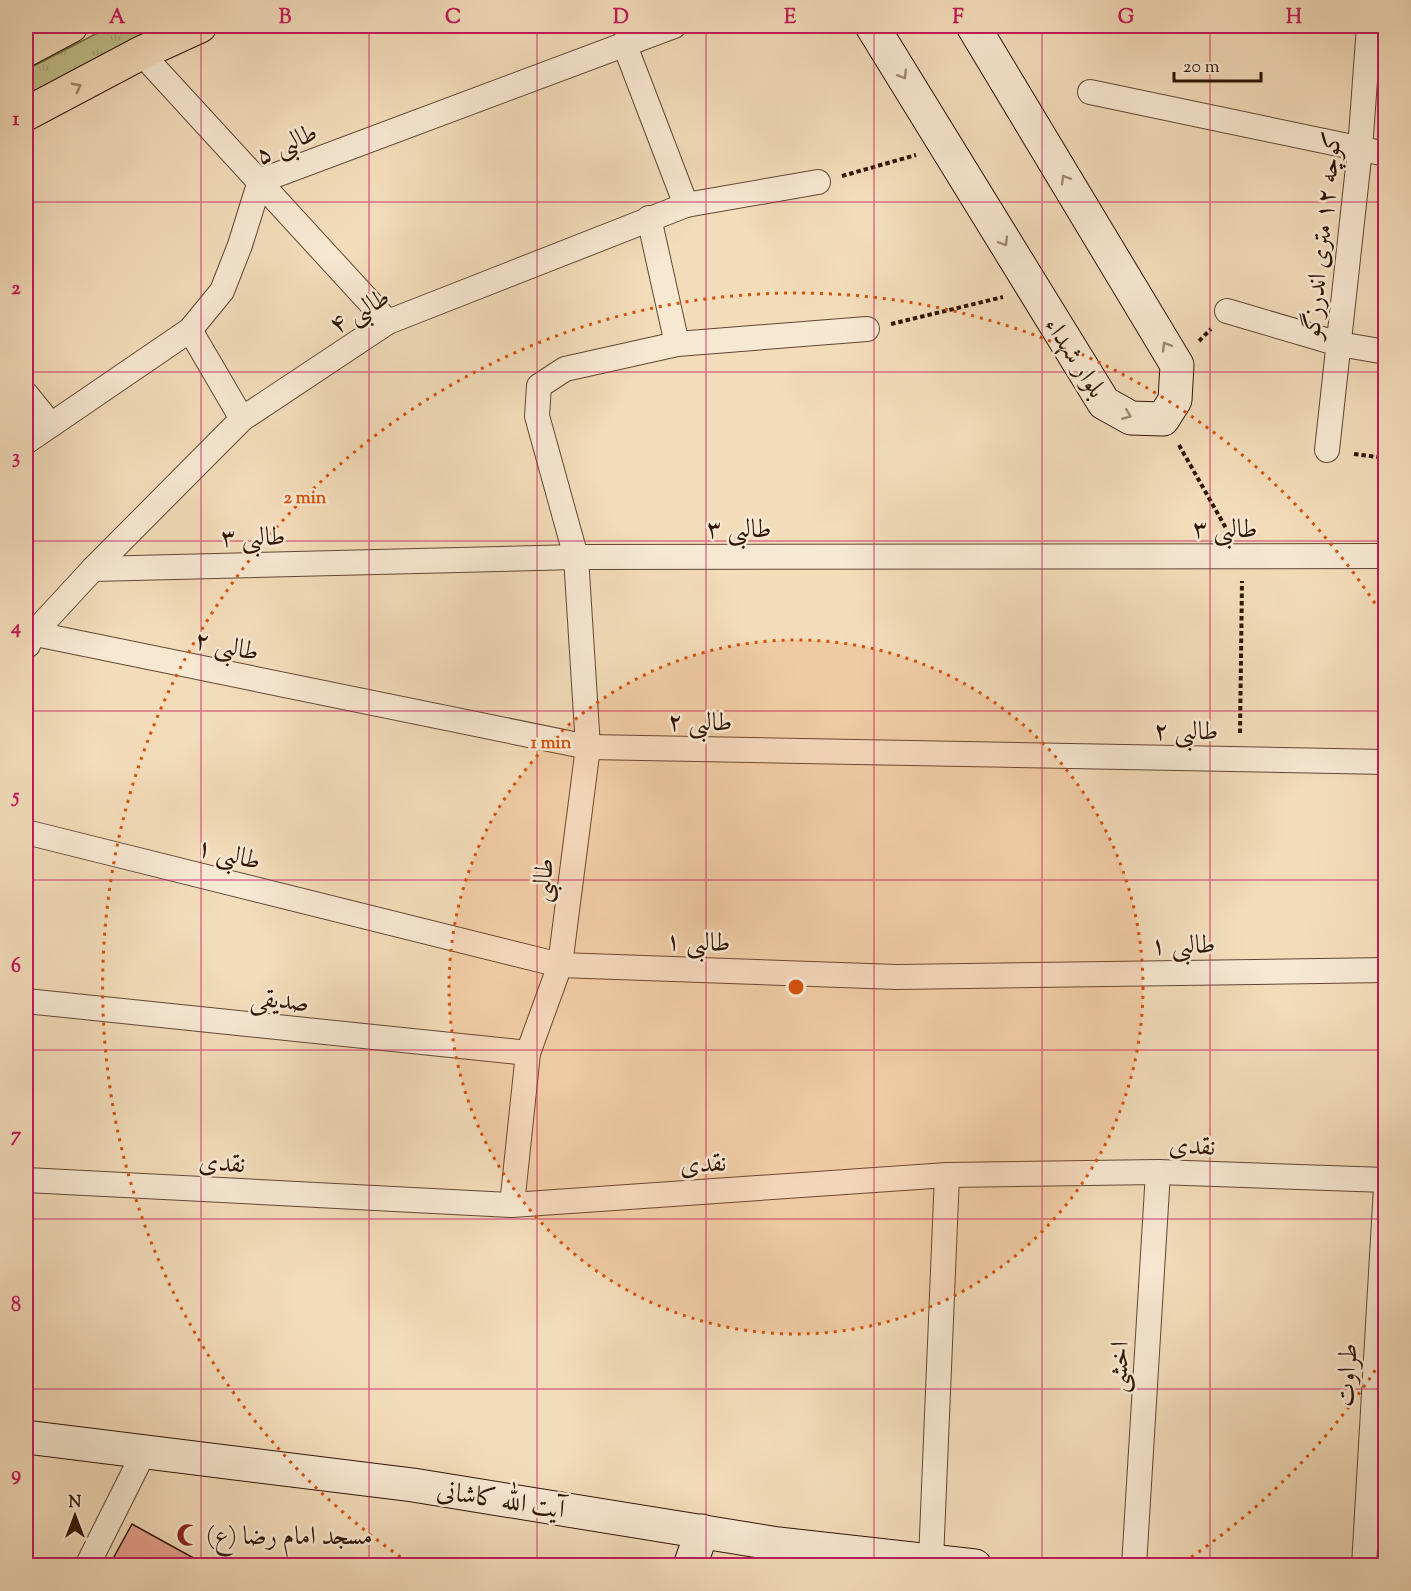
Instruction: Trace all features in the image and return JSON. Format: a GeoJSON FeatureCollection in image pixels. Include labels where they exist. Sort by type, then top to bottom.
{"type":"FeatureCollection","features":[{"type":"Feature","properties":{"kind":"main road"},"geometry":{"type":"LineString","coordinates":[[26,50],[71,26]]}},
{"type":"Feature","properties":{"kind":"main road"},"geometry":{"type":"LineString","coordinates":[[26,114],[141,53],[200,26]]}},
{"type":"Feature","properties":{"kind":"street","name":"طالبی ۵"},"geometry":{"type":"LineString","coordinates":[[26,442],[190,330],[222,291],[240,245],[260,181],[674,26]]}},
{"type":"Feature","properties":{"kind":"street","name":"بلوار شهداء"},"geometry":{"type":"LineString","coordinates":[[872,26],[1104,403],[1131,418],[1163,419],[1175,400],[1177,365]]}},
{"type":"Feature","properties":{"kind":"street"},"geometry":{"type":"LineString","coordinates":[[973,26],[1177,365]]}},
{"type":"Feature","properties":{"kind":"street","name":"کوچه ۱۲ متری اندرزگو"},"geometry":{"type":"LineString","coordinates":[[1327,450],[1360,148],[1369,26]]}},
{"type":"Feature","properties":{"kind":"street"},"geometry":{"type":"LineString","coordinates":[[624,43],[686,205]]}},
{"type":"Feature","properties":{"kind":"street"},"geometry":{"type":"LineString","coordinates":[[141,53],[387,321]]}},
{"type":"Feature","properties":{"kind":"street"},"geometry":{"type":"LineString","coordinates":[[1090,92],[1386,154]]}},
{"type":"Feature","properties":{"kind":"street","name":"طالبی ۴"},"geometry":{"type":"LineString","coordinates":[[27,635],[242,419],[387,321],[686,205],[818,182]]}},
{"type":"Feature","properties":{"kind":"street"},"geometry":{"type":"LineString","coordinates":[[649,218],[677,344],[867,329]]}},
{"type":"Feature","properties":{"kind":"street"},"geometry":{"type":"LineString","coordinates":[[1227,311],[1339,344],[1386,352]]}},
{"type":"Feature","properties":{"kind":"street"},"geometry":{"type":"LineString","coordinates":[[190,330],[242,419]]}},
{"type":"Feature","properties":{"kind":"street","name":"طالبی"},"geometry":{"type":"LineString","coordinates":[[512,1205],[528,1053],[560,965],[588,747],[576,557],[537,416],[539,386],[565,369],[677,344]]}},
{"type":"Feature","properties":{"kind":"street"},"geometry":{"type":"LineString","coordinates":[[26,394],[51,425]]}},
{"type":"Feature","properties":{"kind":"street","name":"طالبی ۳"},"geometry":{"type":"LineString","coordinates":[[93,569],[576,557],[1386,556]]}},
{"type":"Feature","properties":{"kind":"street","name":"طالبی ۲"},"geometry":{"type":"LineString","coordinates":[[27,635],[588,747],[1386,762]]}},
{"type":"Feature","properties":{"kind":"street","name":"طالبی ۱"},"geometry":{"type":"LineString","coordinates":[[26,832],[560,965],[897,977],[1386,970]]}},
{"type":"Feature","properties":{"kind":"street","name":"صدیقی"},"geometry":{"type":"LineString","coordinates":[[26,1001],[528,1053]]}},
{"type":"Feature","properties":{"kind":"street","name":"نقدی"},"geometry":{"type":"LineString","coordinates":[[26,1180],[512,1205],[947,1175],[1158,1172],[1386,1180]]}},
{"type":"Feature","properties":{"kind":"street","name":"اخشی"},"geometry":{"type":"LineString","coordinates":[[1134,1566],[1158,1172]]}},
{"type":"Feature","properties":{"kind":"street"},"geometry":{"type":"LineString","coordinates":[[931,1560],[947,1175]]}},
{"type":"Feature","properties":{"kind":"street","name":"طراوت"},"geometry":{"type":"LineString","coordinates":[[1364,1566],[1386,1187]]}},
{"type":"Feature","properties":{"kind":"street","name":"آیت الله کاشانی"},"geometry":{"type":"LineString","coordinates":[[26,1437],[412,1485],[702,1531],[774,1555],[931,1560],[975,1566]]}},
{"type":"Feature","properties":{"kind":"street"},"geometry":{"type":"LineString","coordinates":[[87,1566],[144,1452]]}},
{"type":"Feature","properties":{"kind":"street"},"geometry":{"type":"LineString","coordinates":[[690,1566],[702,1531]]}},
{"type":"Feature","properties":{"kind":"path"},"geometry":{"type":"LineString","coordinates":[[818,182],[947,146]]}},
{"type":"Feature","properties":{"kind":"path"},"geometry":{"type":"LineString","coordinates":[[867,329],[1033,290]]}},
{"type":"Feature","properties":{"kind":"path"},"geometry":{"type":"LineString","coordinates":[[1177,365],[1227,311]]}},
{"type":"Feature","properties":{"kind":"path"},"geometry":{"type":"LineString","coordinates":[[1327,450],[1386,458]]}},
{"type":"Feature","properties":{"kind":"green space"},"geometry":{"type":"Polygon","coordinates":[[[111,26],[163,26],[26,97],[26,70],[111,26]]]}},
{"type":"Feature","properties":{"kind":"building"},"geometry":{"type":"Polygon","coordinates":[[[132,1524],[208,1566],[109,1566],[132,1524]]]}},
{"type":"Feature","properties":{"kind":"place","name":"مسجد امام رضا (ع)"},"geometry":{"type":"Point","coordinates":[188,1535]}}]}
